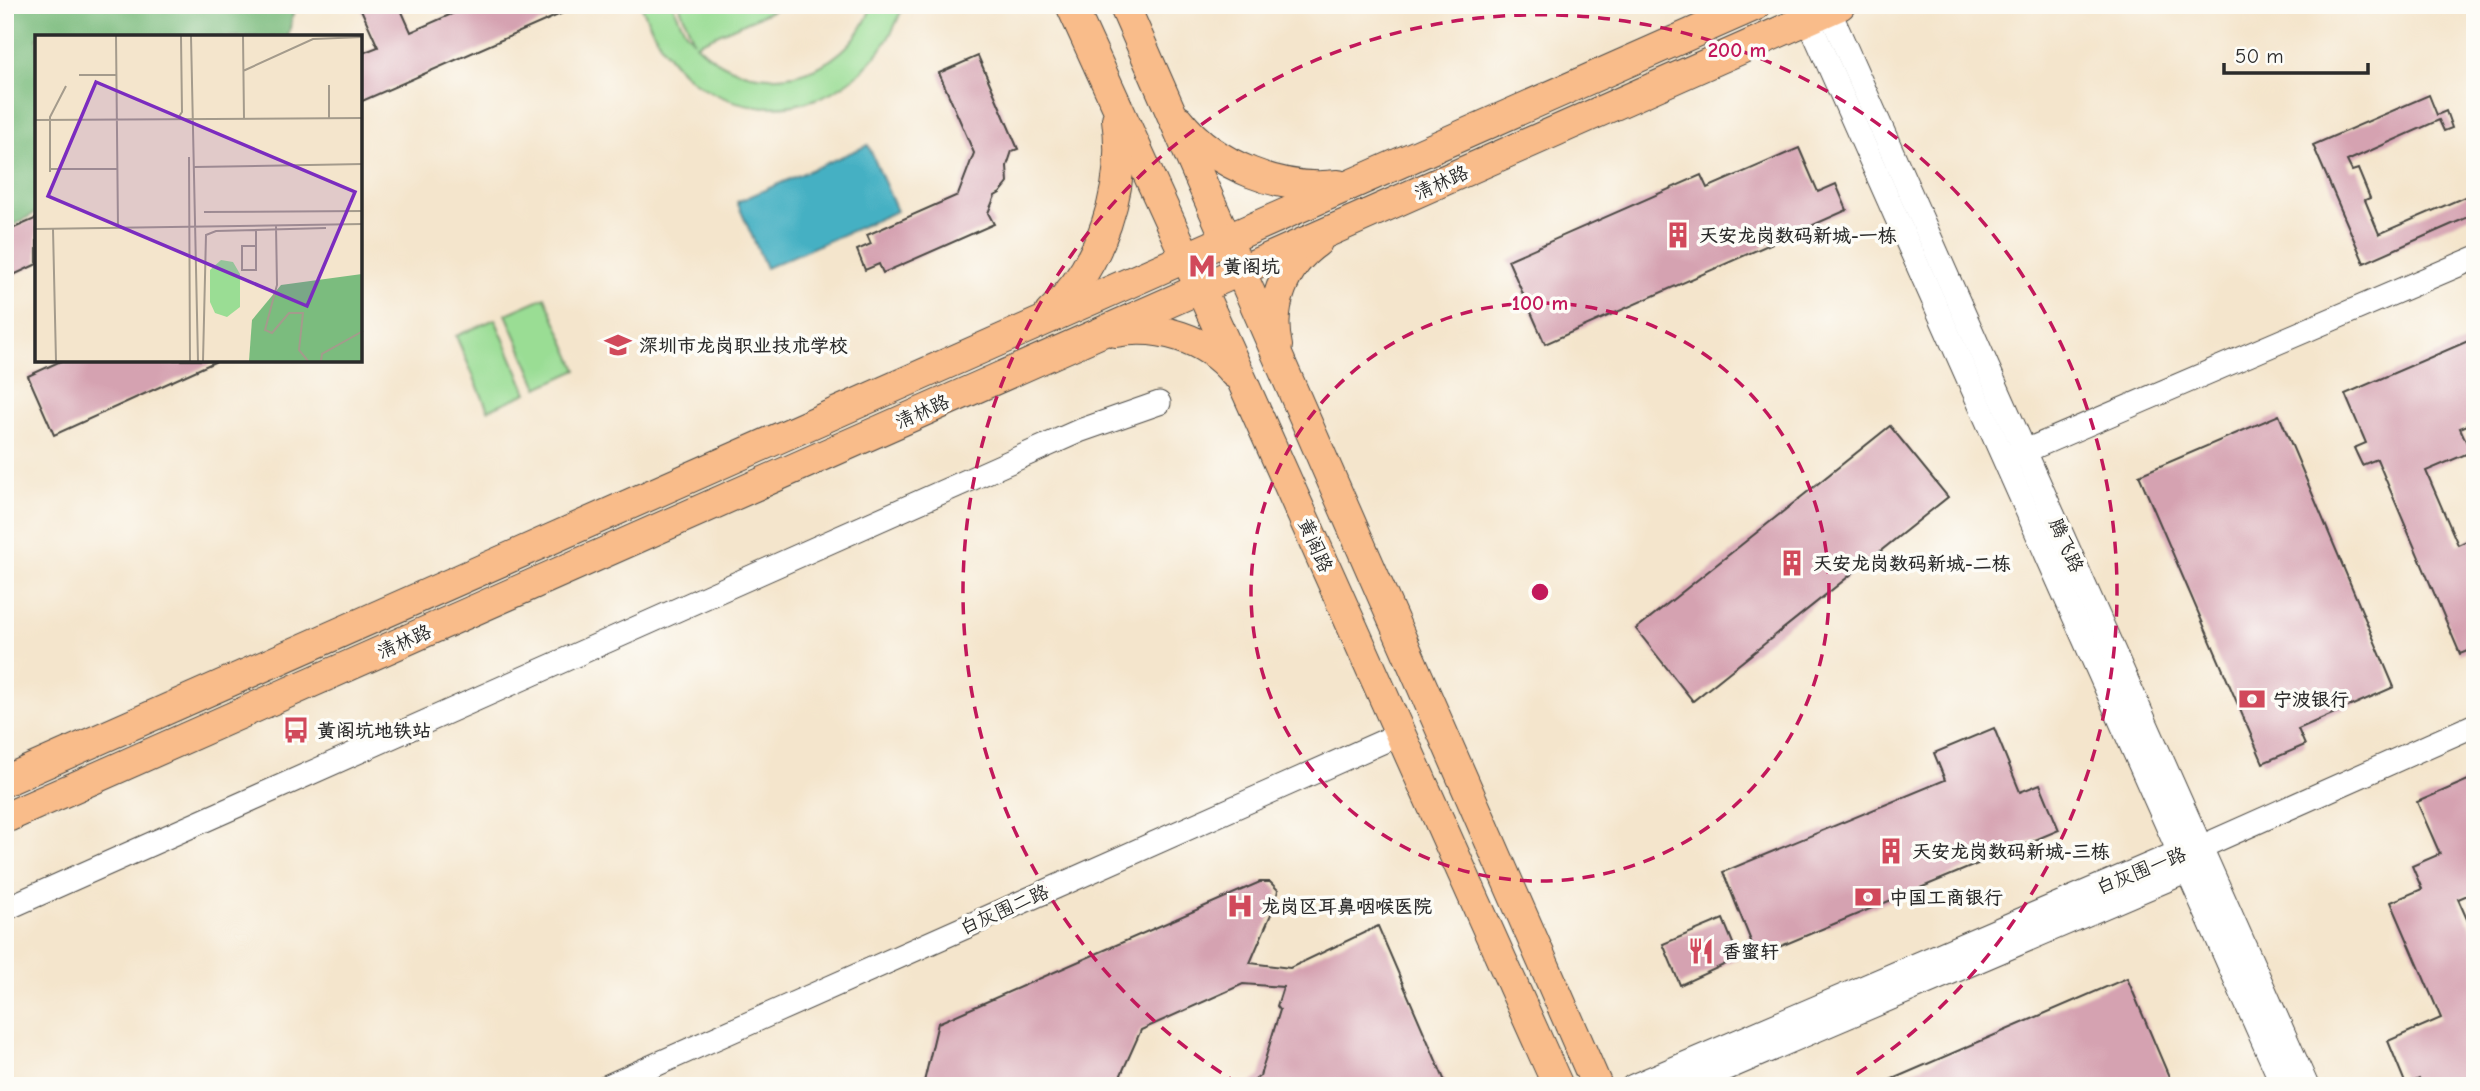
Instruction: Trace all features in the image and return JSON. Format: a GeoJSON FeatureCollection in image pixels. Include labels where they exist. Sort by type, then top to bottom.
{"type":"FeatureCollection","features":[{"type":"Feature","properties":{"kind":"main road","name":"黄阁路"},"geometry":{"type":"LineString","coordinates":[[1071,5],[1558,1086]]}},
{"type":"Feature","properties":{"kind":"main road","name":"黄阁路"},"geometry":{"type":"LineString","coordinates":[[1124,5],[1597,1086]]}},
{"type":"Feature","properties":{"kind":"main road","name":"清林路"},"geometry":{"type":"LineString","coordinates":[[12,778],[1756,5]]}},
{"type":"Feature","properties":{"kind":"main road","name":"清林路"},"geometry":{"type":"LineString","coordinates":[[5,818],[1092,337],[1822,9]]}},
{"type":"Feature","properties":{"kind":"main road"},"geometry":{"type":"LineString","coordinates":[[1042,321],[1065,300],[1083,273],[1107,222],[1119,167],[1119,134],[1114,100]]}},
{"type":"Feature","properties":{"kind":"main road"},"geometry":{"type":"LineString","coordinates":[[1168,106],[1185,128],[1205,147],[1256,174],[1309,186],[1359,181]]}},
{"type":"Feature","properties":{"kind":"main road"},"geometry":{"type":"LineString","coordinates":[[1282,370],[1275,340],[1275,314],[1280,287],[1294,264],[1312,246],[1339,227]]}},
{"type":"Feature","properties":{"kind":"main road"},"geometry":{"type":"LineString","coordinates":[[1092,337],[1124,331],[1156,331],[1182,336],[1205,348],[1228,366],[1245,387]]}},
{"type":"Feature","properties":{"kind":"main road"},"geometry":{"type":"LineString","coordinates":[[890,389],[904,420]]}},
{"type":"Feature","properties":{"kind":"street","name":"腾飞路"},"geometry":{"type":"LineString","coordinates":[[1822,9],[2189,857],[2283,1086]]}},
{"type":"Feature","properties":{"kind":"street"},"geometry":{"type":"LineString","coordinates":[[2015,455],[2475,258]]}},
{"type":"Feature","properties":{"kind":"street"},"geometry":{"type":"LineString","coordinates":[[5,909],[1079,431],[1159,403]]}},
{"type":"Feature","properties":{"kind":"street"},"geometry":{"type":"LineString","coordinates":[[2189,857],[2475,725]]}},
{"type":"Feature","properties":{"kind":"street","name":"白灰围二路"},"geometry":{"type":"LineString","coordinates":[[608,1086],[1400,734]]}},
{"type":"Feature","properties":{"kind":"street"},"geometry":{"type":"LineString","coordinates":[[12,778],[32,806]]}},
{"type":"Feature","properties":{"kind":"street","name":"腾飞路"},"geometry":{"type":"LineString","coordinates":[[2189,857],[2307,1086]]}},
{"type":"Feature","properties":{"kind":"street","name":"白灰围一路"},"geometry":{"type":"LineString","coordinates":[[1633,1086],[2189,857]]}},
{"type":"Feature","properties":{"kind":"street","name":"白灰围一路"},"geometry":{"type":"LineString","coordinates":[[1686,1086],[2189,857]]}},
{"type":"Feature","properties":{"kind":"green space"},"geometry":{"type":"Polygon","coordinates":[[[5,5],[295,5],[288,35],[35,35],[35,213],[5,230],[5,5]]]}},
{"type":"Feature","properties":{"kind":"green space"},"geometry":{"type":"Polygon","coordinates":[[[641,5],[673,5],[685,31],[694,41],[679,5],[785,5],[696,44],[719,62],[743,73],[769,77],[795,75],[820,66],[841,52],[859,31],[872,5],[903,5],[889,37],[869,64],[845,84],[817,99],[786,106],[755,106],[723,97],[692,80],[675,64],[662,46],[641,5]]]}},
{"type":"Feature","properties":{"kind":"green space"},"geometry":{"type":"Polygon","coordinates":[[[545,297],[577,370],[538,388],[506,314],[545,297]]]}},
{"type":"Feature","properties":{"kind":"green space"},"geometry":{"type":"Polygon","coordinates":[[[495,319],[527,393],[488,410],[456,336],[495,319]]]}},
{"type":"Feature","properties":{"kind":"water"},"geometry":{"type":"Polygon","coordinates":[[[868,145],[897,211],[766,268],[737,202],[868,145]]]}},
{"type":"Feature","properties":{"kind":"building"},"geometry":{"type":"Polygon","coordinates":[[[359,5],[399,5],[411,32],[472,5],[581,5],[362,101],[362,53],[378,47],[359,5]]]}},
{"type":"Feature","properties":{"kind":"building"},"geometry":{"type":"Polygon","coordinates":[[[978,56],[1018,149],[1012,151],[1007,166],[1008,183],[995,196],[988,213],[994,224],[883,273],[879,264],[865,270],[857,250],[871,244],[867,235],[958,195],[974,153],[939,73],[978,56]]]}},
{"type":"Feature","properties":{"kind":"building"},"geometry":{"type":"Polygon","coordinates":[[[2429,95],[2437,115],[2446,111],[2452,128],[2444,131],[2439,120],[2347,161],[2352,171],[2358,169],[2370,198],[2365,200],[2379,234],[2474,193],[2468,180],[2475,177],[2475,214],[2364,263],[2313,145],[2429,95]]]}},
{"type":"Feature","properties":{"kind":"building","name":"天安龙岗数码新城-一栋"},"geometry":{"type":"Polygon","coordinates":[[[1799,148],[1818,192],[1836,184],[1847,210],[1545,344],[1508,260],[1701,175],[1707,188],[1799,148]]]}},
{"type":"Feature","properties":{"kind":"building"},"geometry":{"type":"Polygon","coordinates":[[[35,219],[35,265],[5,279],[5,232],[35,219]]]}},
{"type":"Feature","properties":{"kind":"building"},"geometry":{"type":"Polygon","coordinates":[[[2475,338],[2475,422],[2460,428],[2471,452],[2426,471],[2458,545],[2475,537],[2475,648],[2460,654],[2377,459],[2362,465],[2354,448],[2366,443],[2345,394],[2475,338]]]}},
{"type":"Feature","properties":{"kind":"building"},"geometry":{"type":"Polygon","coordinates":[[[59,362],[215,362],[54,435],[28,376],[59,362]]]}},
{"type":"Feature","properties":{"kind":"building"},"geometry":{"type":"Polygon","coordinates":[[[2279,415],[2394,687],[2298,729],[2305,745],[2263,763],[2139,475],[2279,415]]]}},
{"type":"Feature","properties":{"kind":"building","name":"天安龙岗数码新城-二栋"},"geometry":{"type":"Polygon","coordinates":[[[1890,426],[1948,497],[1693,701],[1636,629],[1890,426]]]}},
{"type":"Feature","properties":{"kind":"building","name":"天安龙岗数码新城-三栋"},"geometry":{"type":"Polygon","coordinates":[[[1994,728],[2020,792],[2040,784],[2059,830],[1757,956],[1723,872],[1945,780],[1934,753],[1994,728]]]}},
{"type":"Feature","properties":{"kind":"building"},"geometry":{"type":"Polygon","coordinates":[[[2475,777],[2475,892],[2458,899],[2475,937],[2475,1086],[2422,1086],[2419,1079],[2406,1085],[2388,1041],[2441,1018],[2391,902],[2422,889],[2412,866],[2440,854],[2417,802],[2475,777]]]}},
{"type":"Feature","properties":{"kind":"building"},"geometry":{"type":"Polygon","coordinates":[[[1260,882],[1270,882],[1278,890],[1275,905],[1250,963],[1290,968],[1378,926],[1447,1086],[1247,1086],[1260,1076],[1280,1010],[1277,1006],[1283,987],[1243,984],[1141,1030],[1116,1086],[923,1086],[938,1023],[1260,882]]]}},
{"type":"Feature","properties":{"kind":"building","name":"香蜜轩"},"geometry":{"type":"Polygon","coordinates":[[[1723,919],[1739,958],[1680,985],[1663,944],[1723,919]]]}},
{"type":"Feature","properties":{"kind":"building"},"geometry":{"type":"Polygon","coordinates":[[[2127,978],[2173,1086],[2086,1086],[2085,1083],[2079,1086],[1893,1086],[1890,1080],[2127,978]]]}},
{"type":"Feature","properties":{"kind":"place","name":"天安龙岗数码新城-一栋"},"geometry":{"type":"Point","coordinates":[1678,235]}},
{"type":"Feature","properties":{"kind":"place","name":"黄阁坑"},"geometry":{"type":"Point","coordinates":[1202,266]}},
{"type":"Feature","properties":{"kind":"place","name":"深圳市龙岗职业技术学校"},"geometry":{"type":"Point","coordinates":[618,345]}},
{"type":"Feature","properties":{"kind":"place","name":"天安龙岗数码新城-二栋"},"geometry":{"type":"Point","coordinates":[1792,563]}},
{"type":"Feature","properties":{"kind":"place","name":"宁波银行"},"geometry":{"type":"Point","coordinates":[2252,699]}},
{"type":"Feature","properties":{"kind":"place","name":"黄阁坑地铁站"},"geometry":{"type":"Point","coordinates":[296,730]}},
{"type":"Feature","properties":{"kind":"place","name":"天安龙岗数码新城-三栋"},"geometry":{"type":"Point","coordinates":[1891,851]}},
{"type":"Feature","properties":{"kind":"place","name":"中国工商银行"},"geometry":{"type":"Point","coordinates":[1868,897]}},
{"type":"Feature","properties":{"kind":"place","name":"龙岗区耳鼻咽喉医院"},"geometry":{"type":"Point","coordinates":[1240,906]}},
{"type":"Feature","properties":{"kind":"place","name":"香蜜轩"},"geometry":{"type":"Point","coordinates":[1701,951]}}]}
